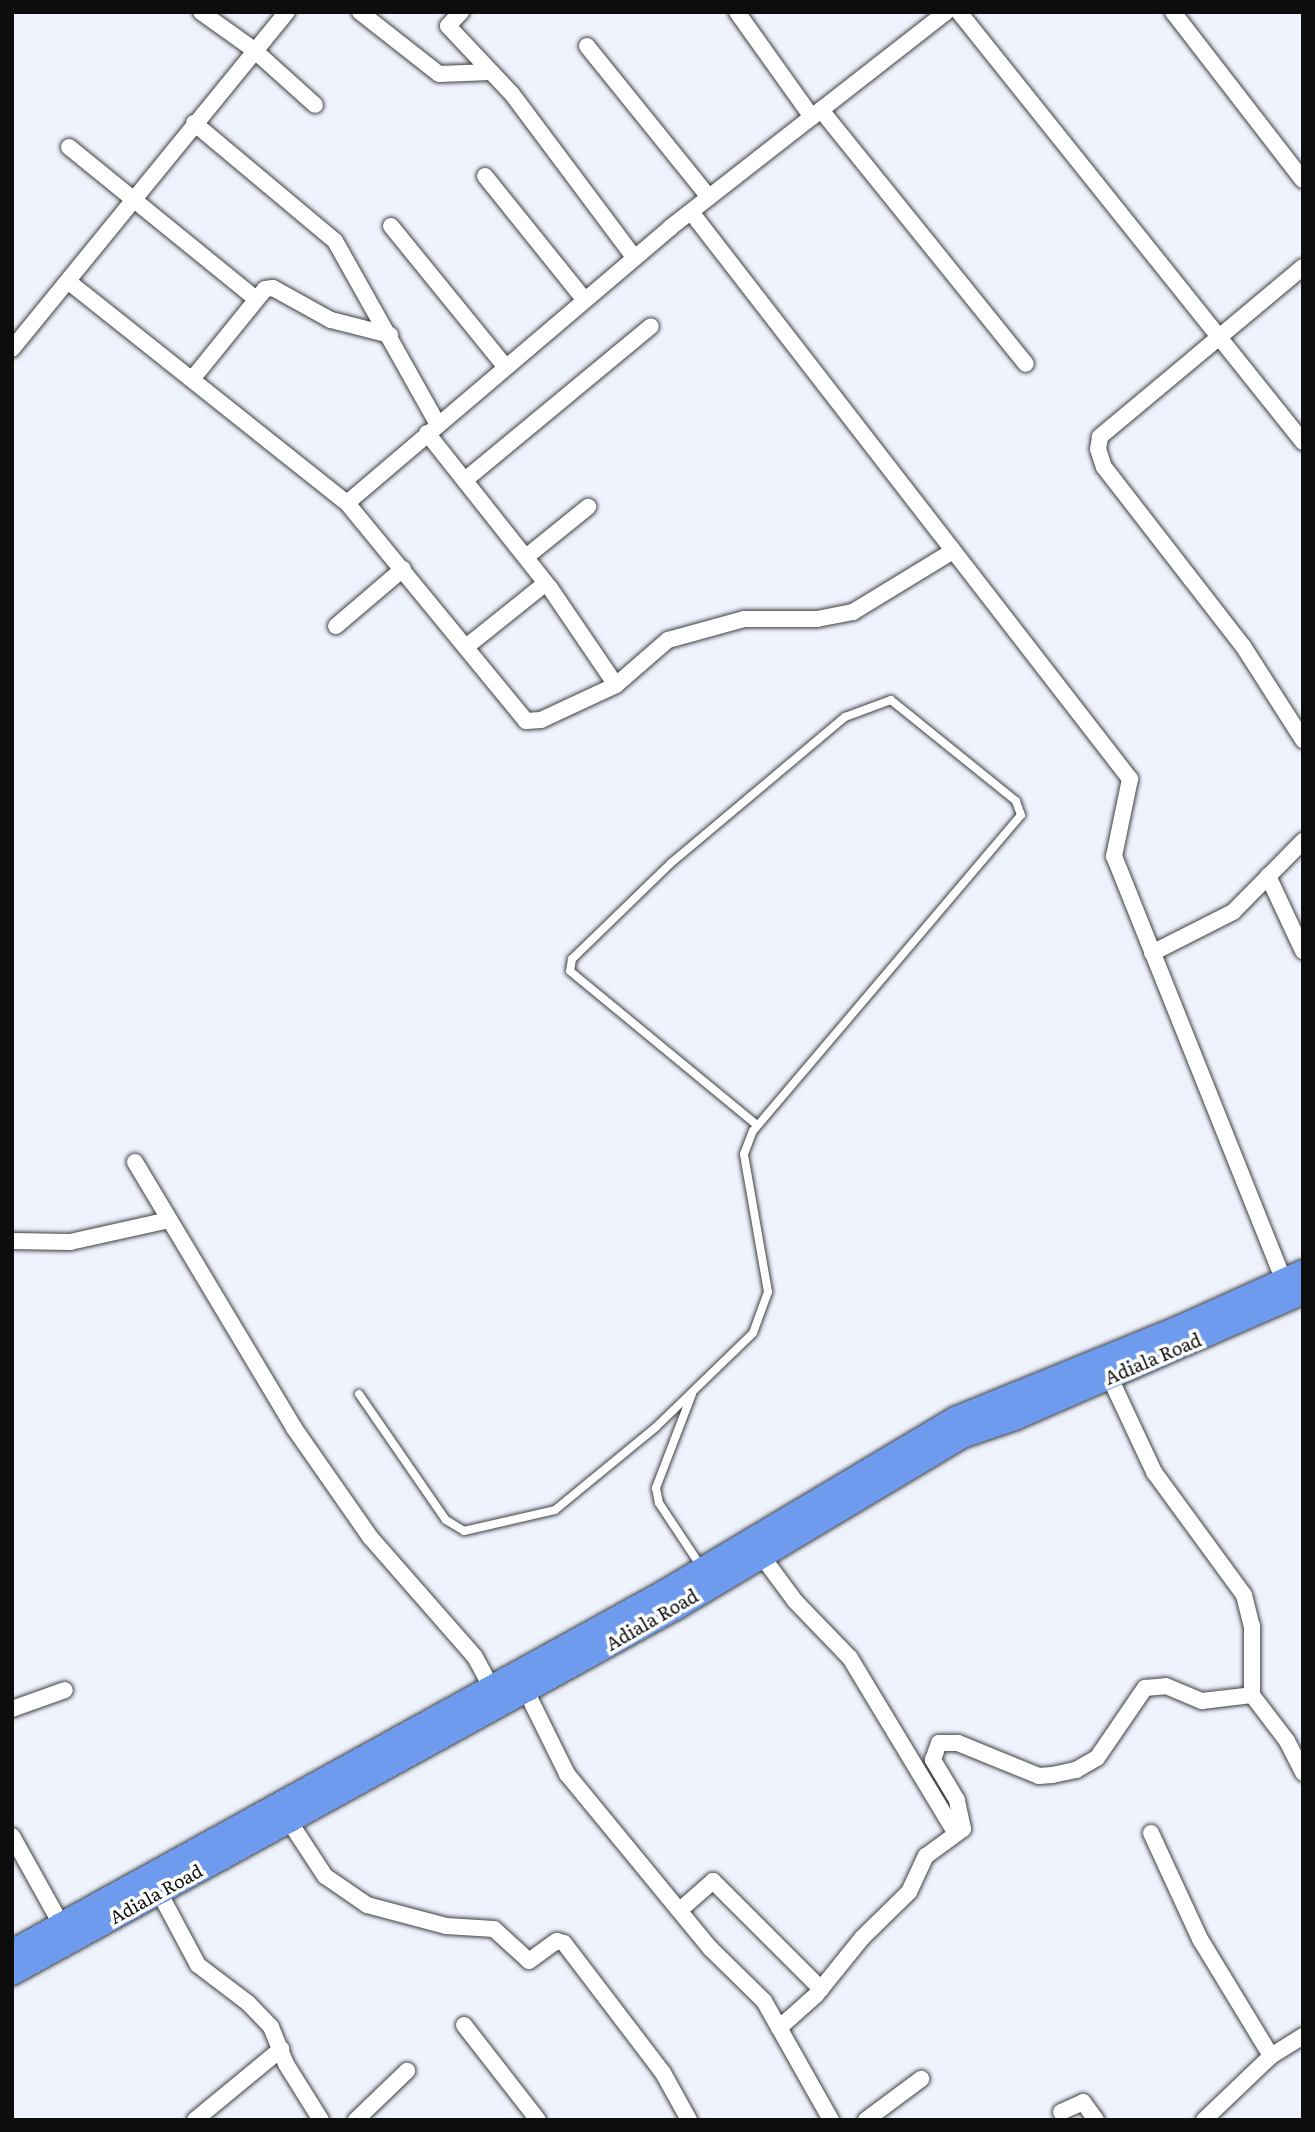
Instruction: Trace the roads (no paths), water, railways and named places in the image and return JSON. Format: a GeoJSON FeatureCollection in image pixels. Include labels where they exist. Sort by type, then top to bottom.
{"type":"FeatureCollection","features":[{"type":"Feature","properties":{"kind":"main road","name":"Adiala Road"},"geometry":{"type":"LineString","coordinates":[[12,1973],[66,1933],[496,1697],[526,1691],[962,1436],[1110,1378],[1296,1281]]}},
{"type":"Feature","properties":{"kind":"main road","name":"Adiala Road"},"geometry":{"type":"LineString","coordinates":[[12,1952],[66,1933],[159,1892],[289,1821],[702,1569],[955,1419],[1033,1391],[1296,1281]]}},
{"type":"Feature","properties":{"kind":"street"},"geometry":{"type":"LineString","coordinates":[[201,12],[254,50],[315,105]]}},
{"type":"Feature","properties":{"kind":"street"},"geometry":{"type":"LineString","coordinates":[[12,349],[286,12]]}},
{"type":"Feature","properties":{"kind":"street"},"geometry":{"type":"LineString","coordinates":[[360,12],[439,74],[491,72]]}},
{"type":"Feature","properties":{"kind":"street"},"geometry":{"type":"LineString","coordinates":[[461,12],[448,26],[491,72],[634,257]]}},
{"type":"Feature","properties":{"kind":"street"},"geometry":{"type":"LineString","coordinates":[[737,12],[816,113],[1027,364]]}},
{"type":"Feature","properties":{"kind":"street"},"geometry":{"type":"LineString","coordinates":[[347,503],[504,365],[634,257],[946,12]]}},
{"type":"Feature","properties":{"kind":"street"},"geometry":{"type":"LineString","coordinates":[[959,12],[1303,442]]}},
{"type":"Feature","properties":{"kind":"street"},"geometry":{"type":"LineString","coordinates":[[1173,12],[1303,180]]}},
{"type":"Feature","properties":{"kind":"street"},"geometry":{"type":"LineString","coordinates":[[587,46],[709,197]]}},
{"type":"Feature","properties":{"kind":"street"},"geometry":{"type":"LineString","coordinates":[[194,123],[324,227],[350,261],[390,335],[432,428],[464,480],[592,644],[616,685]]}},
{"type":"Feature","properties":{"kind":"street"},"geometry":{"type":"LineString","coordinates":[[69,147],[255,298]]}},
{"type":"Feature","properties":{"kind":"street"},"geometry":{"type":"LineString","coordinates":[[485,176],[584,299]]}},
{"type":"Feature","properties":{"kind":"street"},"geometry":{"type":"LineString","coordinates":[[691,212],[1130,779],[1114,856],[1152,953],[1296,1281]]}},
{"type":"Feature","properties":{"kind":"street"},"geometry":{"type":"LineString","coordinates":[[391,226],[504,365]]}},
{"type":"Feature","properties":{"kind":"street"},"geometry":{"type":"LineString","coordinates":[[1303,267],[1216,335],[1100,437],[1098,449],[1104,467],[1243,646],[1303,740]]}},
{"type":"Feature","properties":{"kind":"street"},"geometry":{"type":"LineString","coordinates":[[69,282],[347,503],[526,721],[541,720],[616,685],[668,640],[744,618],[817,619],[853,612],[953,551]]}},
{"type":"Feature","properties":{"kind":"street"},"geometry":{"type":"LineString","coordinates":[[193,378],[255,298],[273,288],[312,313],[390,335]]}},
{"type":"Feature","properties":{"kind":"street"},"geometry":{"type":"LineString","coordinates":[[464,480],[651,326]]}},
{"type":"Feature","properties":{"kind":"street"},"geometry":{"type":"LineString","coordinates":[[526,557],[588,507]]}},
{"type":"Feature","properties":{"kind":"street"},"geometry":{"type":"LineString","coordinates":[[337,626],[403,569]]}},
{"type":"Feature","properties":{"kind":"street"},"geometry":{"type":"LineString","coordinates":[[466,647],[546,583]]}},
{"type":"Feature","properties":{"kind":"street"},"geometry":{"type":"LineString","coordinates":[[1152,953],[1233,912],[1303,841]]}},
{"type":"Feature","properties":{"kind":"street"},"geometry":{"type":"LineString","coordinates":[[1268,876],[1303,951]]}},
{"type":"Feature","properties":{"kind":"street"},"geometry":{"type":"LineString","coordinates":[[135,1162],[294,1428],[370,1536],[475,1657],[496,1697]]}},
{"type":"Feature","properties":{"kind":"street"},"geometry":{"type":"LineString","coordinates":[[12,1241],[70,1242],[169,1220]]}},
{"type":"Feature","properties":{"kind":"street"},"geometry":{"type":"LineString","coordinates":[[1110,1378],[1154,1472],[1244,1595],[1252,1626],[1252,1695],[1287,1741],[1303,1773]]}},
{"type":"Feature","properties":{"kind":"street"},"geometry":{"type":"LineString","coordinates":[[761,1555],[795,1601],[850,1658],[957,1834]]}},
{"type":"Feature","properties":{"kind":"street"},"geometry":{"type":"LineString","coordinates":[[779,2028],[821,1989],[862,1938],[909,1892],[926,1856],[957,1834],[964,1825],[957,1800],[933,1760],[939,1743],[958,1743],[1038,1776],[1052,1775],[1076,1770],[1097,1758],[1139,1692],[1151,1685],[1166,1686],[1202,1701],[1252,1695]]}},
{"type":"Feature","properties":{"kind":"street"},"geometry":{"type":"LineString","coordinates":[[12,1709],[65,1690]]}},
{"type":"Feature","properties":{"kind":"street"},"geometry":{"type":"LineString","coordinates":[[526,1691],[567,1774],[680,1910],[757,1993],[831,2120]]}},
{"type":"Feature","properties":{"kind":"street"},"geometry":{"type":"LineString","coordinates":[[289,1821],[325,1876],[368,1905],[446,1926],[494,1929],[529,1961],[557,1941],[564,1943],[663,2073],[685,2119]]}},
{"type":"Feature","properties":{"kind":"street"},"geometry":{"type":"LineString","coordinates":[[1151,1833],[1200,1940],[1271,2056]]}},
{"type":"Feature","properties":{"kind":"street"},"geometry":{"type":"LineString","coordinates":[[12,1836],[66,1933]]}},
{"type":"Feature","properties":{"kind":"street"},"geometry":{"type":"LineString","coordinates":[[680,1910],[713,1881],[821,1989]]}},
{"type":"Feature","properties":{"kind":"street"},"geometry":{"type":"LineString","coordinates":[[159,1892],[198,1965],[248,2003],[271,2027],[321,2120]]}},
{"type":"Feature","properties":{"kind":"street"},"geometry":{"type":"LineString","coordinates":[[464,2025],[538,2120]]}},
{"type":"Feature","properties":{"kind":"street"},"geometry":{"type":"LineString","coordinates":[[1204,2120],[1271,2056],[1303,2036]]}},
{"type":"Feature","properties":{"kind":"street"},"geometry":{"type":"LineString","coordinates":[[195,2120],[281,2049]]}},
{"type":"Feature","properties":{"kind":"street"},"geometry":{"type":"LineString","coordinates":[[356,2120],[407,2071]]}},
{"type":"Feature","properties":{"kind":"street"},"geometry":{"type":"LineString","coordinates":[[866,2120],[921,2080]]}},
{"type":"Feature","properties":{"kind":"street"},"geometry":{"type":"LineString","coordinates":[[1061,2112],[1083,2102],[1096,2120]]}},
{"type":"Feature","properties":{"kind":"lane"},"geometry":{"type":"LineString","coordinates":[[359,1394],[446,1520],[464,1531],[516,1516],[543,1517],[555,1510],[693,1391],[753,1333],[762,1317],[768,1292],[744,1154],[757,1125],[1021,815],[1016,801],[891,700],[845,718],[671,863],[572,959],[570,971],[757,1125]]}},
{"type":"Feature","properties":{"kind":"lane"},"geometry":{"type":"LineString","coordinates":[[693,1391],[656,1488],[659,1503],[702,1569]]}}]}
